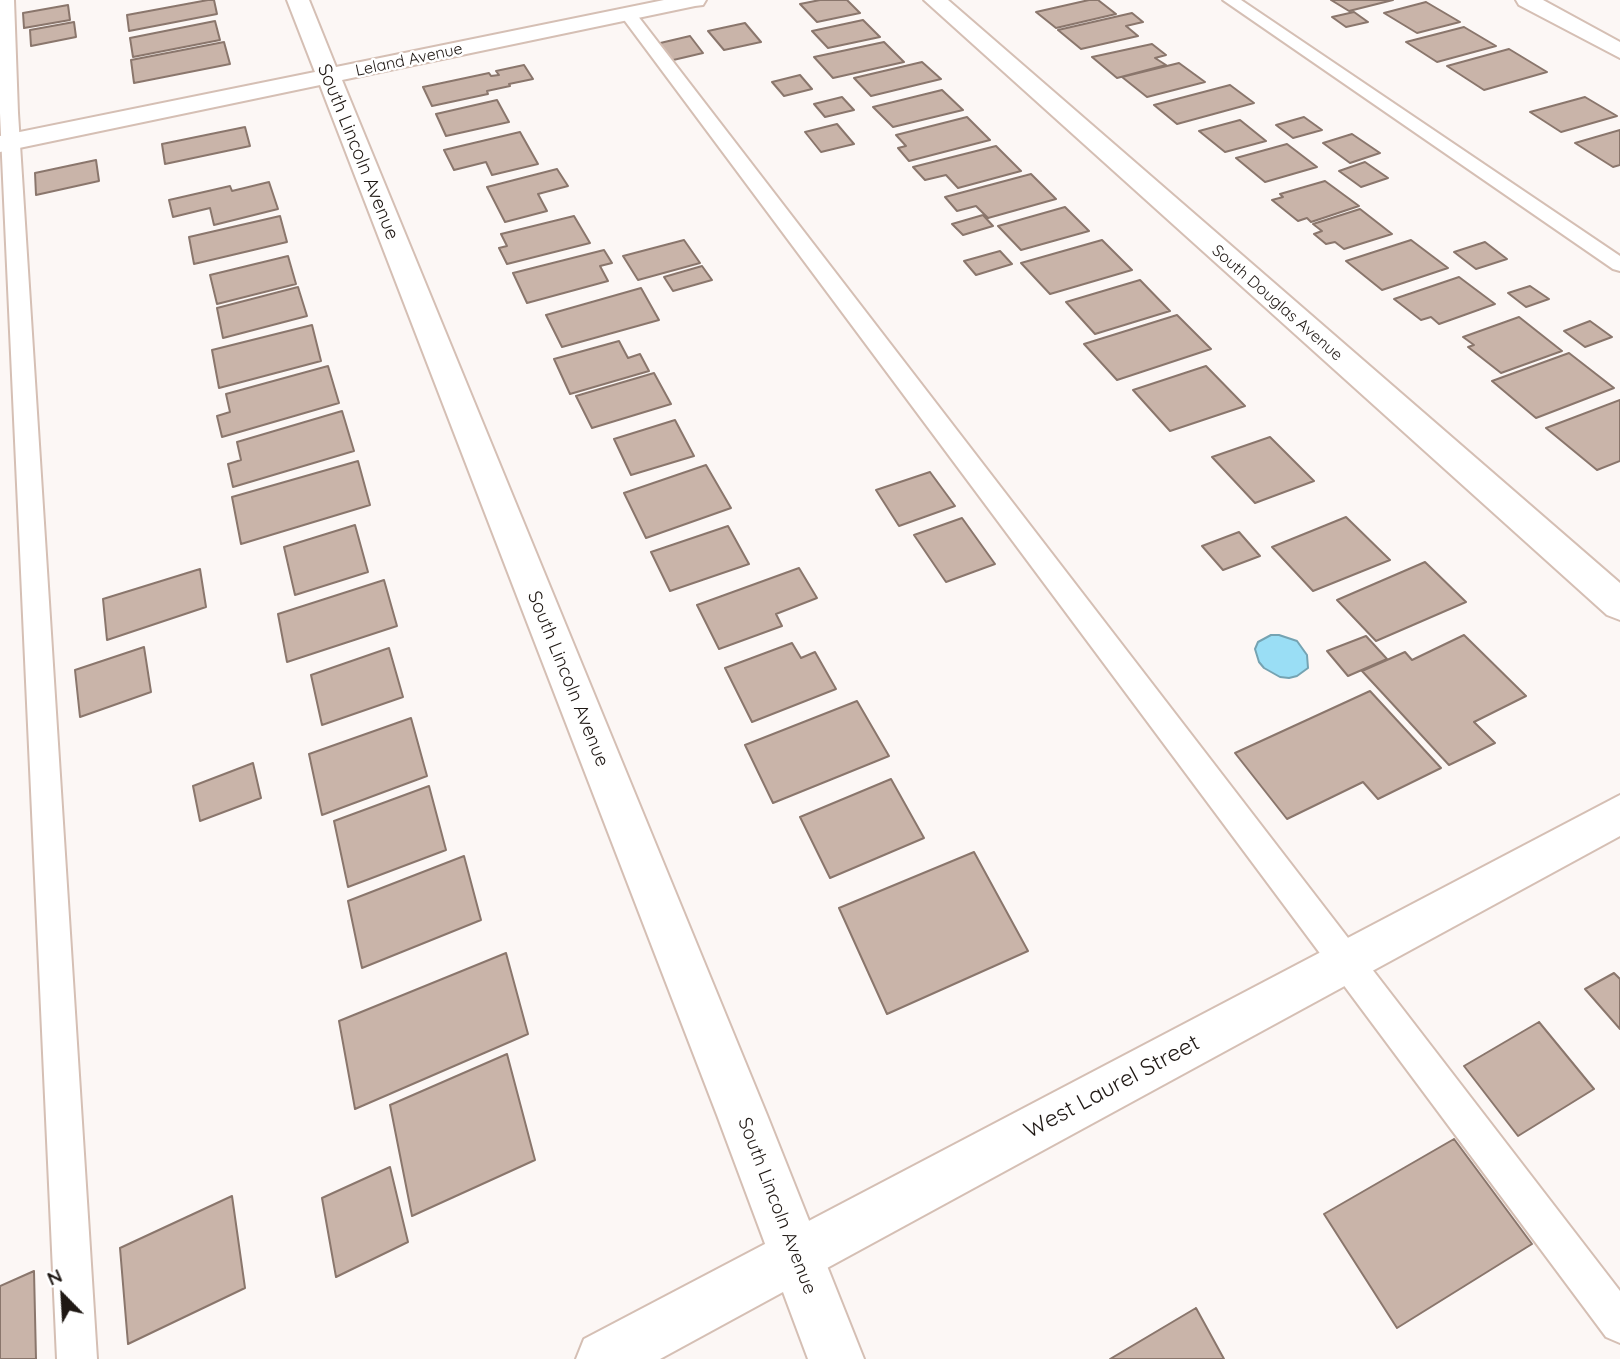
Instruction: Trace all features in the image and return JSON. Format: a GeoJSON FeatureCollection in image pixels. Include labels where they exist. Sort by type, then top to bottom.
{"type":"FeatureCollection","features":[{"type":"Feature","properties":{"kind":"street","name":"South Lincoln Avenue"},"geometry":{"type":"LineString","coordinates":[[298,0],[737,1102],[836,1359]]}},
{"type":"Feature","properties":{"kind":"street","name":"Leland Avenue"},"geometry":{"type":"LineString","coordinates":[[6,143],[695,0]]}},
{"type":"Feature","properties":{"kind":"street","name":"South Douglas Avenue"},"geometry":{"type":"LineString","coordinates":[[935,0],[1620,606]]}},
{"type":"Feature","properties":{"kind":"street"},"geometry":{"type":"LineString","coordinates":[[1527,0],[1620,51]]}},
{"type":"Feature","properties":{"kind":"street","name":"West Laurel Street"},"geometry":{"type":"LineString","coordinates":[[604,1359],[1620,814]]}},
{"type":"Feature","properties":{"kind":"lane"},"geometry":{"type":"LineString","coordinates":[[6,0],[6,143],[78,1359]]}},
{"type":"Feature","properties":{"kind":"lane"},"geometry":{"type":"LineString","coordinates":[[1231,0],[1620,265]]}},
{"type":"Feature","properties":{"kind":"lane"},"geometry":{"type":"LineString","coordinates":[[628,14],[1620,1323]]}},
{"type":"Feature","properties":{"kind":"water"},"geometry":{"type":"Polygon","coordinates":[[[1271,635],[1297,641],[1307,655],[1308,668],[1289,678],[1280,677],[1264,668],[1255,649],[1258,642],[1271,635]]]}},
{"type":"Feature","properties":{"kind":"building"},"geometry":{"type":"Polygon","coordinates":[[[214,0],[217,14],[129,31],[127,15],[214,0]]]}},
{"type":"Feature","properties":{"kind":"building"},"geometry":{"type":"Polygon","coordinates":[[[820,0],[847,0],[860,13],[817,22],[800,4],[820,0]]]}},
{"type":"Feature","properties":{"kind":"building"},"geometry":{"type":"Polygon","coordinates":[[[1098,0],[1116,14],[1056,28],[1036,12],[1098,0]]]}},
{"type":"Feature","properties":{"kind":"building"},"geometry":{"type":"Polygon","coordinates":[[[1331,0],[1393,0],[1349,11],[1331,0]]]}},
{"type":"Feature","properties":{"kind":"building"},"geometry":{"type":"Polygon","coordinates":[[[1426,2],[1460,22],[1417,33],[1384,13],[1426,2]]]}},
{"type":"Feature","properties":{"kind":"building"},"geometry":{"type":"Polygon","coordinates":[[[68,5],[70,20],[24,28],[23,13],[68,5]]]}},
{"type":"Feature","properties":{"kind":"building"},"geometry":{"type":"Polygon","coordinates":[[[1354,12],[1368,22],[1346,27],[1332,17],[1354,12]]]}},
{"type":"Feature","properties":{"kind":"building"},"geometry":{"type":"Polygon","coordinates":[[[1132,13],[1143,22],[1126,26],[1138,36],[1081,49],[1058,30],[1132,13]]]}},
{"type":"Feature","properties":{"kind":"building"},"geometry":{"type":"Polygon","coordinates":[[[863,20],[880,37],[828,48],[812,31],[863,20]]]}},
{"type":"Feature","properties":{"kind":"building"},"geometry":{"type":"Polygon","coordinates":[[[215,21],[220,40],[133,57],[130,38],[215,21]]]}},
{"type":"Feature","properties":{"kind":"building"},"geometry":{"type":"Polygon","coordinates":[[[74,22],[76,37],[31,46],[30,30],[74,22]]]}},
{"type":"Feature","properties":{"kind":"building"},"geometry":{"type":"Polygon","coordinates":[[[745,23],[761,42],[724,50],[708,31],[745,23]]]}},
{"type":"Feature","properties":{"kind":"building"},"geometry":{"type":"Polygon","coordinates":[[[1464,27],[1496,46],[1437,62],[1406,42],[1464,27]]]}},
{"type":"Feature","properties":{"kind":"building"},"geometry":{"type":"Polygon","coordinates":[[[690,36],[703,53],[669,61],[656,44],[690,36]]]}},
{"type":"Feature","properties":{"kind":"building"},"geometry":{"type":"Polygon","coordinates":[[[224,42],[230,64],[134,83],[131,60],[224,42]]]}},
{"type":"Feature","properties":{"kind":"building"},"geometry":{"type":"Polygon","coordinates":[[[884,42],[904,62],[833,78],[814,57],[884,42]]]}},
{"type":"Feature","properties":{"kind":"building"},"geometry":{"type":"Polygon","coordinates":[[[1152,44],[1166,55],[1155,58],[1166,65],[1117,78],[1092,57],[1152,44]]]}},
{"type":"Feature","properties":{"kind":"building"},"geometry":{"type":"Polygon","coordinates":[[[1509,49],[1547,72],[1484,90],[1447,66],[1509,49]]]}},
{"type":"Feature","properties":{"kind":"building"},"geometry":{"type":"Polygon","coordinates":[[[922,62],[941,79],[871,96],[854,78],[922,62]]]}},
{"type":"Feature","properties":{"kind":"building"},"geometry":{"type":"Polygon","coordinates":[[[1179,63],[1205,82],[1147,97],[1122,77],[1179,63]]]}},
{"type":"Feature","properties":{"kind":"building"},"geometry":{"type":"Polygon","coordinates":[[[524,65],[533,79],[487,91],[488,94],[432,106],[423,87],[489,73],[491,76],[499,75],[496,71],[524,65]]]}},
{"type":"Feature","properties":{"kind":"building"},"geometry":{"type":"Polygon","coordinates":[[[800,75],[812,89],[784,96],[772,82],[800,75]]]}},
{"type":"Feature","properties":{"kind":"building"},"geometry":{"type":"Polygon","coordinates":[[[1230,85],[1254,103],[1177,124],[1154,105],[1230,85]]]}},
{"type":"Feature","properties":{"kind":"building"},"geometry":{"type":"Polygon","coordinates":[[[942,90],[963,110],[893,127],[873,107],[942,90]]]}},
{"type":"Feature","properties":{"kind":"building"},"geometry":{"type":"Polygon","coordinates":[[[842,97],[854,110],[825,117],[814,104],[842,97]]]}},
{"type":"Feature","properties":{"kind":"building"},"geometry":{"type":"Polygon","coordinates":[[[1585,97],[1617,116],[1561,132],[1530,112],[1585,97]]]}},
{"type":"Feature","properties":{"kind":"building"},"geometry":{"type":"Polygon","coordinates":[[[497,100],[509,122],[446,136],[436,114],[497,100]]]}},
{"type":"Feature","properties":{"kind":"building"},"geometry":{"type":"Polygon","coordinates":[[[967,117],[990,140],[909,161],[898,148],[906,146],[896,135],[967,117]]]}},
{"type":"Feature","properties":{"kind":"building"},"geometry":{"type":"Polygon","coordinates":[[[1304,117],[1322,130],[1293,138],[1276,125],[1304,117]]]}},
{"type":"Feature","properties":{"kind":"building"},"geometry":{"type":"Polygon","coordinates":[[[1240,120],[1266,141],[1225,152],[1199,131],[1240,120]]]}},
{"type":"Feature","properties":{"kind":"building"},"geometry":{"type":"Polygon","coordinates":[[[837,124],[854,144],[821,152],[805,132],[837,124]]]}},
{"type":"Feature","properties":{"kind":"building"},"geometry":{"type":"Polygon","coordinates":[[[245,127],[250,146],[165,164],[162,144],[245,127]]]}},
{"type":"Feature","properties":{"kind":"building"},"geometry":{"type":"Polygon","coordinates":[[[1620,130],[1620,165],[1613,167],[1575,143],[1620,130]]]}},
{"type":"Feature","properties":{"kind":"building"},"geometry":{"type":"Polygon","coordinates":[[[520,132],[538,164],[492,175],[486,162],[454,170],[444,150],[520,132]]]}},
{"type":"Feature","properties":{"kind":"building"},"geometry":{"type":"Polygon","coordinates":[[[1352,134],[1380,153],[1350,163],[1323,143],[1352,134]]]}},
{"type":"Feature","properties":{"kind":"building"},"geometry":{"type":"Polygon","coordinates":[[[1287,144],[1317,167],[1265,182],[1236,158],[1287,144]]]}},
{"type":"Feature","properties":{"kind":"building"},"geometry":{"type":"Polygon","coordinates":[[[996,146],[1021,171],[958,188],[946,175],[925,180],[913,167],[996,146]]]}},
{"type":"Feature","properties":{"kind":"building"},"geometry":{"type":"Polygon","coordinates":[[[96,160],[99,181],[36,195],[35,173],[96,160]]]}},
{"type":"Feature","properties":{"kind":"building"},"geometry":{"type":"Polygon","coordinates":[[[1365,162],[1388,178],[1361,187],[1339,171],[1365,162]]]}},
{"type":"Feature","properties":{"kind":"building"},"geometry":{"type":"Polygon","coordinates":[[[557,169],[568,186],[538,194],[547,211],[505,222],[487,187],[557,169]]]}},
{"type":"Feature","properties":{"kind":"building"},"geometry":{"type":"Polygon","coordinates":[[[1031,174],[1056,199],[988,218],[976,206],[957,211],[945,197],[1031,174]]]}},
{"type":"Feature","properties":{"kind":"building"},"geometry":{"type":"Polygon","coordinates":[[[1325,181],[1359,206],[1311,222],[1307,218],[1298,221],[1272,200],[1283,197],[1280,194],[1325,181]]]}},
{"type":"Feature","properties":{"kind":"building"},"geometry":{"type":"Polygon","coordinates":[[[269,182],[278,209],[214,225],[210,208],[173,217],[169,200],[230,186],[232,191],[269,182]]]}},
{"type":"Feature","properties":{"kind":"building"},"geometry":{"type":"Polygon","coordinates":[[[1065,207],[1089,231],[1021,250],[998,226],[1065,207]]]}},
{"type":"Feature","properties":{"kind":"building"},"geometry":{"type":"Polygon","coordinates":[[[1360,209],[1392,234],[1344,249],[1335,242],[1326,244],[1314,234],[1322,231],[1313,224],[1360,209]]]}},
{"type":"Feature","properties":{"kind":"building"},"geometry":{"type":"Polygon","coordinates":[[[983,215],[993,226],[963,235],[952,224],[983,215]]]}},
{"type":"Feature","properties":{"kind":"building"},"geometry":{"type":"Polygon","coordinates":[[[280,216],[287,242],[194,264],[189,237],[280,216]]]}},
{"type":"Feature","properties":{"kind":"building"},"geometry":{"type":"Polygon","coordinates":[[[574,216],[590,243],[507,264],[499,248],[507,246],[501,234],[574,216]]]}},
{"type":"Feature","properties":{"kind":"building"},"geometry":{"type":"Polygon","coordinates":[[[684,240],[700,263],[638,280],[623,256],[684,240]]]}},
{"type":"Feature","properties":{"kind":"building"},"geometry":{"type":"Polygon","coordinates":[[[1102,240],[1132,270],[1050,294],[1021,263],[1102,240]]]}},
{"type":"Feature","properties":{"kind":"building"},"geometry":{"type":"Polygon","coordinates":[[[1411,240],[1448,268],[1382,290],[1346,261],[1411,240]]]}},
{"type":"Feature","properties":{"kind":"building"},"geometry":{"type":"Polygon","coordinates":[[[1485,242],[1507,259],[1476,269],[1454,252],[1485,242]]]}},
{"type":"Feature","properties":{"kind":"building"},"geometry":{"type":"Polygon","coordinates":[[[604,250],[612,263],[600,266],[608,281],[527,303],[513,273],[604,250]]]}},
{"type":"Feature","properties":{"kind":"building"},"geometry":{"type":"Polygon","coordinates":[[[1000,251],[1012,264],[976,275],[964,261],[1000,251]]]}},
{"type":"Feature","properties":{"kind":"building"},"geometry":{"type":"Polygon","coordinates":[[[288,256],[296,284],[217,304],[210,275],[288,256]]]}},
{"type":"Feature","properties":{"kind":"building"},"geometry":{"type":"Polygon","coordinates":[[[702,266],[712,280],[673,291],[664,277],[702,266]]]}},
{"type":"Feature","properties":{"kind":"building"},"geometry":{"type":"Polygon","coordinates":[[[1459,277],[1495,304],[1439,324],[1431,317],[1421,320],[1394,299],[1459,277]]]}},
{"type":"Feature","properties":{"kind":"building"},"geometry":{"type":"Polygon","coordinates":[[[1140,280],[1170,311],[1095,334],[1066,302],[1140,280]]]}},
{"type":"Feature","properties":{"kind":"building"},"geometry":{"type":"Polygon","coordinates":[[[1530,286],[1549,299],[1526,307],[1508,293],[1530,286]]]}},
{"type":"Feature","properties":{"kind":"building"},"geometry":{"type":"Polygon","coordinates":[[[298,287],[307,316],[223,338],[217,308],[298,287]]]}},
{"type":"Feature","properties":{"kind":"building"},"geometry":{"type":"Polygon","coordinates":[[[641,288],[659,320],[562,347],[546,315],[641,288]]]}},
{"type":"Feature","properties":{"kind":"building"},"geometry":{"type":"Polygon","coordinates":[[[1177,315],[1211,349],[1117,380],[1084,344],[1177,315]]]}},
{"type":"Feature","properties":{"kind":"building"},"geometry":{"type":"Polygon","coordinates":[[[1519,317],[1562,351],[1501,373],[1468,347],[1474,345],[1463,337],[1519,317]]]}},
{"type":"Feature","properties":{"kind":"building"},"geometry":{"type":"Polygon","coordinates":[[[1590,321],[1612,337],[1585,347],[1564,331],[1590,321]]]}},
{"type":"Feature","properties":{"kind":"building"},"geometry":{"type":"Polygon","coordinates":[[[312,325],[321,361],[219,388],[212,350],[312,325]]]}},
{"type":"Feature","properties":{"kind":"building"},"geometry":{"type":"Polygon","coordinates":[[[619,341],[628,358],[640,354],[649,371],[570,394],[554,359],[619,341]]]}},
{"type":"Feature","properties":{"kind":"building"},"geometry":{"type":"Polygon","coordinates":[[[1569,353],[1614,388],[1536,418],[1492,381],[1569,353]]]}},
{"type":"Feature","properties":{"kind":"building"},"geometry":{"type":"Polygon","coordinates":[[[328,366],[339,403],[222,437],[217,416],[230,412],[226,394],[328,366]]]}},
{"type":"Feature","properties":{"kind":"building"},"geometry":{"type":"Polygon","coordinates":[[[1206,366],[1245,406],[1170,431],[1133,390],[1206,366]]]}},
{"type":"Feature","properties":{"kind":"building"},"geometry":{"type":"Polygon","coordinates":[[[654,373],[671,404],[592,428],[576,396],[654,373]]]}},
{"type":"Feature","properties":{"kind":"building"},"geometry":{"type":"Polygon","coordinates":[[[1620,400],[1620,461],[1597,470],[1546,428],[1620,400]]]}},
{"type":"Feature","properties":{"kind":"building"},"geometry":{"type":"Polygon","coordinates":[[[342,411],[354,451],[233,487],[228,464],[241,460],[237,442],[342,411]]]}},
{"type":"Feature","properties":{"kind":"building"},"geometry":{"type":"Polygon","coordinates":[[[675,420],[694,456],[631,475],[614,439],[675,420]]]}},
{"type":"Feature","properties":{"kind":"building"},"geometry":{"type":"Polygon","coordinates":[[[1270,437],[1314,481],[1255,503],[1212,457],[1270,437]]]}},
{"type":"Feature","properties":{"kind":"building"},"geometry":{"type":"Polygon","coordinates":[[[358,461],[370,505],[241,544],[232,497],[358,461]]]}},
{"type":"Feature","properties":{"kind":"building"},"geometry":{"type":"Polygon","coordinates":[[[706,465],[731,508],[646,538],[624,493],[706,465]]]}},
{"type":"Feature","properties":{"kind":"building"},"geometry":{"type":"Polygon","coordinates":[[[930,472],[955,506],[899,526],[876,490],[930,472]]]}},
{"type":"Feature","properties":{"kind":"building"},"geometry":{"type":"Polygon","coordinates":[[[1346,517],[1390,560],[1313,591],[1272,547],[1346,517]]]}},
{"type":"Feature","properties":{"kind":"building"},"geometry":{"type":"Polygon","coordinates":[[[962,518],[995,564],[946,582],[914,535],[962,518]]]}},
{"type":"Feature","properties":{"kind":"building"},"geometry":{"type":"Polygon","coordinates":[[[355,525],[368,572],[295,595],[284,547],[355,525]]]}},
{"type":"Feature","properties":{"kind":"building"},"geometry":{"type":"Polygon","coordinates":[[[728,526],[749,564],[670,591],[651,552],[728,526]]]}},
{"type":"Feature","properties":{"kind":"building"},"geometry":{"type":"Polygon","coordinates":[[[1239,532],[1260,556],[1223,570],[1202,546],[1239,532]]]}},
{"type":"Feature","properties":{"kind":"building"},"geometry":{"type":"Polygon","coordinates":[[[1425,562],[1466,602],[1376,641],[1337,600],[1425,562]]]}},
{"type":"Feature","properties":{"kind":"building"},"geometry":{"type":"Polygon","coordinates":[[[799,568],[817,598],[776,614],[782,626],[719,649],[697,605],[799,568]]]}},
{"type":"Feature","properties":{"kind":"building"},"geometry":{"type":"Polygon","coordinates":[[[200,569],[206,607],[107,640],[103,599],[200,569]]]}},
{"type":"Feature","properties":{"kind":"building"},"geometry":{"type":"Polygon","coordinates":[[[384,580],[397,626],[287,662],[278,614],[384,580]]]}},
{"type":"Feature","properties":{"kind":"building"},"geometry":{"type":"Polygon","coordinates":[[[1464,635],[1526,696],[1474,722],[1495,743],[1449,765],[1362,671],[1405,652],[1412,660],[1464,635]]]}},
{"type":"Feature","properties":{"kind":"building"},"geometry":{"type":"Polygon","coordinates":[[[1366,636],[1387,659],[1348,676],[1327,651],[1366,636]]]}},
{"type":"Feature","properties":{"kind":"building"},"geometry":{"type":"Polygon","coordinates":[[[792,643],[801,658],[815,652],[836,689],[752,722],[725,668],[792,643]]]}},
{"type":"Feature","properties":{"kind":"building"},"geometry":{"type":"Polygon","coordinates":[[[144,647],[151,692],[80,717],[75,670],[144,647]]]}},
{"type":"Feature","properties":{"kind":"building"},"geometry":{"type":"Polygon","coordinates":[[[389,648],[403,697],[322,725],[311,675],[389,648]]]}},
{"type":"Feature","properties":{"kind":"building"},"geometry":{"type":"Polygon","coordinates":[[[1370,691],[1441,768],[1378,799],[1363,782],[1287,819],[1235,753],[1370,691]]]}},
{"type":"Feature","properties":{"kind":"building"},"geometry":{"type":"Polygon","coordinates":[[[857,701],[889,756],[773,803],[745,745],[857,701]]]}},
{"type":"Feature","properties":{"kind":"building"},"geometry":{"type":"Polygon","coordinates":[[[411,718],[427,776],[322,815],[309,754],[411,718]]]}},
{"type":"Feature","properties":{"kind":"building"},"geometry":{"type":"Polygon","coordinates":[[[253,763],[261,798],[200,821],[193,786],[253,763]]]}},
{"type":"Feature","properties":{"kind":"building"},"geometry":{"type":"Polygon","coordinates":[[[891,779],[924,838],[830,878],[800,817],[891,779]]]}},
{"type":"Feature","properties":{"kind":"building"},"geometry":{"type":"Polygon","coordinates":[[[429,786],[446,850],[348,887],[334,821],[429,786]]]}},
{"type":"Feature","properties":{"kind":"building"},"geometry":{"type":"Polygon","coordinates":[[[974,852],[1028,951],[887,1014],[839,908],[974,852]]]}},
{"type":"Feature","properties":{"kind":"building"},"geometry":{"type":"Polygon","coordinates":[[[464,856],[481,920],[362,968],[348,901],[464,856]]]}},
{"type":"Feature","properties":{"kind":"building"},"geometry":{"type":"Polygon","coordinates":[[[506,953],[528,1034],[355,1109],[339,1021],[506,953]]]}},
{"type":"Feature","properties":{"kind":"building"},"geometry":{"type":"Polygon","coordinates":[[[1614,973],[1620,979],[1620,1029],[1585,989],[1614,973]]]}},
{"type":"Feature","properties":{"kind":"building"},"geometry":{"type":"Polygon","coordinates":[[[1539,1022],[1594,1089],[1518,1136],[1464,1066],[1539,1022]]]}},
{"type":"Feature","properties":{"kind":"building"},"geometry":{"type":"Polygon","coordinates":[[[507,1054],[535,1160],[412,1216],[390,1105],[507,1054]]]}},
{"type":"Feature","properties":{"kind":"building"},"geometry":{"type":"Polygon","coordinates":[[[1454,1139],[1532,1244],[1397,1328],[1324,1214],[1454,1139]]]}},
{"type":"Feature","properties":{"kind":"building"},"geometry":{"type":"Polygon","coordinates":[[[390,1167],[408,1242],[336,1277],[322,1198],[390,1167]]]}},
{"type":"Feature","properties":{"kind":"building"},"geometry":{"type":"Polygon","coordinates":[[[232,1196],[245,1288],[128,1344],[120,1248],[232,1196]]]}},
{"type":"Feature","properties":{"kind":"building"},"geometry":{"type":"Polygon","coordinates":[[[34,1271],[36,1359],[0,1359],[0,1286],[34,1271]]]}},
{"type":"Feature","properties":{"kind":"building"},"geometry":{"type":"Polygon","coordinates":[[[1196,1308],[1224,1359],[1110,1359],[1196,1308]]]}}]}
